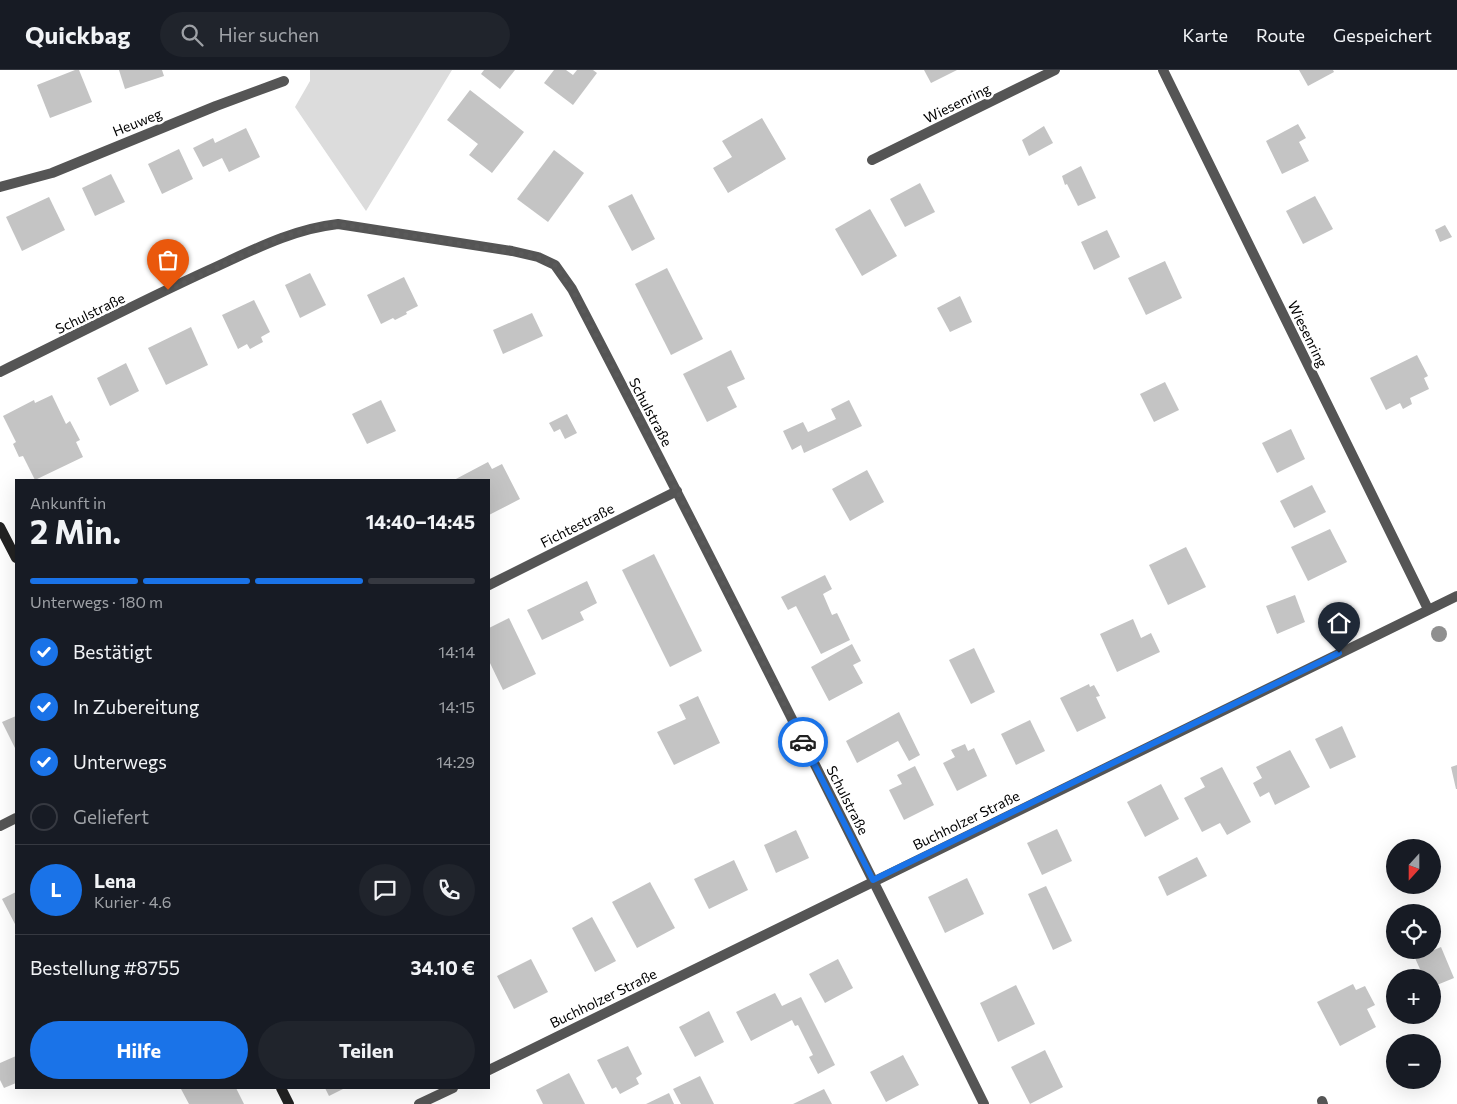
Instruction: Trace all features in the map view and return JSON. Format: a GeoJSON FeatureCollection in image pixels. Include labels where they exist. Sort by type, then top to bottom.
{"type":"FeatureCollection","features":[{"type":"Feature","properties":{"kind":"main road"},"geometry":{"type":"LineString","coordinates":[[0,527],[15,556]]}},
{"type":"Feature","properties":{"kind":"main road"},"geometry":{"type":"LineString","coordinates":[[282,1089],[289,1104]]}},
{"type":"Feature","properties":{"kind":"street","name":"Wiesenring"},"geometry":{"type":"LineString","coordinates":[[872,160],[1055,70]]}},
{"type":"Feature","properties":{"kind":"street","name":"Wiesenring"},"geometry":{"type":"LineString","coordinates":[[1163,70],[1428,610]]}},
{"type":"Feature","properties":{"kind":"street","name":"Heuweg"},"geometry":{"type":"LineString","coordinates":[[0,187],[52,173],[207,109],[284,81]]}},
{"type":"Feature","properties":{"kind":"street","name":"Schulstraße"},"geometry":{"type":"LineString","coordinates":[[0,372],[185,281],[282,237],[322,226],[338,224],[512,252],[538,257],[555,265],[572,289],[677,491],[984,1104]]}},
{"type":"Feature","properties":{"kind":"street","name":"Fichtestraße"},"geometry":{"type":"LineString","coordinates":[[490,584],[677,491]]}},
{"type":"Feature","properties":{"kind":"street","name":"Buchholzer Straße"},"geometry":{"type":"LineString","coordinates":[[490,1070],[873,880],[1457,596]]}},
{"type":"Feature","properties":{"kind":"street"},"geometry":{"type":"LineString","coordinates":[[0,826],[15,818]]}},
{"type":"Feature","properties":{"kind":"street"},"geometry":{"type":"LineString","coordinates":[[419,1104],[451,1089]]}},
{"type":"Feature","properties":{"kind":"shaded area"},"geometry":{"type":"Polygon","coordinates":[[[310,70],[452,70],[366,211],[295,107],[310,81],[310,70]]]}},
{"type":"Feature","properties":{"kind":"building"},"geometry":{"type":"Polygon","coordinates":[[[79,70],[92,102],[50,118],[37,85],[79,70]]]}},
{"type":"Feature","properties":{"kind":"building"},"geometry":{"type":"Polygon","coordinates":[[[119,70],[162,70],[164,76],[125,89],[119,70]]]}},
{"type":"Feature","properties":{"kind":"building"},"geometry":{"type":"Polygon","coordinates":[[[484,70],[515,70],[500,89],[481,74],[484,70]]]}},
{"type":"Feature","properties":{"kind":"building"},"geometry":{"type":"Polygon","coordinates":[[[554,70],[566,70],[573,75],[577,70],[593,70],[597,73],[573,105],[544,83],[554,70]]]}},
{"type":"Feature","properties":{"kind":"building"},"geometry":{"type":"Polygon","coordinates":[[[924,70],[957,70],[931,83],[924,70]]]}},
{"type":"Feature","properties":{"kind":"building"},"geometry":{"type":"Polygon","coordinates":[[[1299,70],[1333,70],[1334,72],[1308,86],[1299,70]]]}},
{"type":"Feature","properties":{"kind":"building"},"geometry":{"type":"Polygon","coordinates":[[[470,90],[524,132],[492,173],[469,155],[478,144],[447,120],[470,90]]]}},
{"type":"Feature","properties":{"kind":"building"},"geometry":{"type":"Polygon","coordinates":[[[762,118],[786,159],[728,193],[713,168],[732,157],[722,141],[762,118]]]}},
{"type":"Feature","properties":{"kind":"building"},"geometry":{"type":"Polygon","coordinates":[[[1298,124],[1306,138],[1299,142],[1309,161],[1282,174],[1266,141],[1298,124]]]}},
{"type":"Feature","properties":{"kind":"building"},"geometry":{"type":"Polygon","coordinates":[[[1044,126],[1053,143],[1029,156],[1022,140],[1044,126]]]}},
{"type":"Feature","properties":{"kind":"building"},"geometry":{"type":"Polygon","coordinates":[[[246,128],[260,157],[229,172],[222,158],[203,167],[193,148],[213,138],[215,143],[246,128]]]}},
{"type":"Feature","properties":{"kind":"building"},"geometry":{"type":"Polygon","coordinates":[[[179,149],[193,179],[162,194],[148,164],[179,149]]]}},
{"type":"Feature","properties":{"kind":"building"},"geometry":{"type":"Polygon","coordinates":[[[554,150],[584,173],[548,222],[517,199],[554,150]]]}},
{"type":"Feature","properties":{"kind":"building"},"geometry":{"type":"Polygon","coordinates":[[[1081,166],[1096,198],[1078,206],[1067,184],[1065,185],[1062,176],[1081,166]]]}},
{"type":"Feature","properties":{"kind":"building"},"geometry":{"type":"Polygon","coordinates":[[[111,174],[125,202],[95,216],[82,188],[111,174]]]}},
{"type":"Feature","properties":{"kind":"building"},"geometry":{"type":"Polygon","coordinates":[[[920,183],[935,212],[905,227],[890,199],[920,183]]]}},
{"type":"Feature","properties":{"kind":"building"},"geometry":{"type":"Polygon","coordinates":[[[632,194],[655,239],[632,251],[608,206],[632,194]]]}},
{"type":"Feature","properties":{"kind":"building"},"geometry":{"type":"Polygon","coordinates":[[[1315,196],[1333,229],[1303,244],[1286,211],[1315,196]]]}},
{"type":"Feature","properties":{"kind":"building"},"geometry":{"type":"Polygon","coordinates":[[[49,197],[65,230],[22,251],[6,217],[49,197]]]}},
{"type":"Feature","properties":{"kind":"building"},"geometry":{"type":"Polygon","coordinates":[[[870,209],[897,256],[862,276],[835,229],[870,209]]]}},
{"type":"Feature","properties":{"kind":"building"},"geometry":{"type":"Polygon","coordinates":[[[1445,225],[1452,237],[1440,242],[1435,230],[1445,225]]]}},
{"type":"Feature","properties":{"kind":"building"},"geometry":{"type":"Polygon","coordinates":[[[1107,230],[1120,257],[1094,270],[1081,242],[1107,230]]]}},
{"type":"Feature","properties":{"kind":"building"},"geometry":{"type":"Polygon","coordinates":[[[1165,261],[1182,298],[1146,315],[1128,278],[1165,261]]]}},
{"type":"Feature","properties":{"kind":"building"},"geometry":{"type":"Polygon","coordinates":[[[667,268],[703,339],[671,355],[635,284],[667,268]]]}},
{"type":"Feature","properties":{"kind":"building"},"geometry":{"type":"Polygon","coordinates":[[[310,273],[326,305],[300,318],[285,285],[310,273]]]}},
{"type":"Feature","properties":{"kind":"building"},"geometry":{"type":"Polygon","coordinates":[[[404,277],[418,306],[395,320],[393,318],[381,324],[367,295],[404,277]]]}},
{"type":"Feature","properties":{"kind":"building"},"geometry":{"type":"Polygon","coordinates":[[[960,296],[972,322],[950,332],[937,308],[960,296]]]}},
{"type":"Feature","properties":{"kind":"building"},"geometry":{"type":"Polygon","coordinates":[[[254,300],[270,332],[261,337],[263,342],[250,349],[247,344],[238,349],[222,315],[254,300]]]}},
{"type":"Feature","properties":{"kind":"building"},"geometry":{"type":"Polygon","coordinates":[[[532,313],[543,336],[503,354],[493,330],[532,313]]]}},
{"type":"Feature","properties":{"kind":"building"},"geometry":{"type":"Polygon","coordinates":[[[191,327],[208,365],[166,385],[148,348],[191,327]]]}},
{"type":"Feature","properties":{"kind":"building"},"geometry":{"type":"Polygon","coordinates":[[[731,350],[745,379],[727,387],[737,407],[707,422],[683,374],[731,350]]]}},
{"type":"Feature","properties":{"kind":"building"},"geometry":{"type":"Polygon","coordinates":[[[1417,355],[1428,376],[1424,378],[1429,389],[1410,398],[1412,404],[1403,409],[1400,403],[1386,410],[1370,378],[1417,355]]]}},
{"type":"Feature","properties":{"kind":"building"},"geometry":{"type":"Polygon","coordinates":[[[126,363],[139,391],[110,406],[97,378],[126,363]]]}},
{"type":"Feature","properties":{"kind":"building"},"geometry":{"type":"Polygon","coordinates":[[[1165,382],[1179,410],[1154,422],[1140,394],[1165,382]]]}},
{"type":"Feature","properties":{"kind":"building"},"geometry":{"type":"Polygon","coordinates":[[[52,395],[66,424],[70,421],[80,440],[76,442],[83,457],[37,479],[34,479],[23,456],[19,457],[13,444],[16,442],[3,416],[34,400],[35,403],[52,395]]]}},
{"type":"Feature","properties":{"kind":"building"},"geometry":{"type":"Polygon","coordinates":[[[381,400],[396,431],[367,444],[352,414],[381,400]]]}},
{"type":"Feature","properties":{"kind":"building"},"geometry":{"type":"Polygon","coordinates":[[[849,400],[862,426],[804,453],[801,445],[792,450],[783,431],[803,422],[808,432],[836,419],[831,409],[849,400]]]}},
{"type":"Feature","properties":{"kind":"building"},"geometry":{"type":"Polygon","coordinates":[[[567,414],[577,433],[565,439],[560,429],[554,432],[549,423],[567,414]]]}},
{"type":"Feature","properties":{"kind":"building"},"geometry":{"type":"Polygon","coordinates":[[[1291,429],[1305,459],[1277,473],[1262,443],[1291,429]]]}},
{"type":"Feature","properties":{"kind":"building"},"geometry":{"type":"Polygon","coordinates":[[[488,462],[492,469],[502,464],[520,499],[490,514],[490,479],[456,479],[488,462]]]}},
{"type":"Feature","properties":{"kind":"building"},"geometry":{"type":"Polygon","coordinates":[[[867,470],[884,502],[850,521],[832,489],[867,470]]]}},
{"type":"Feature","properties":{"kind":"building"},"geometry":{"type":"Polygon","coordinates":[[[1312,485],[1326,512],[1294,528],[1280,501],[1312,485]]]}},
{"type":"Feature","properties":{"kind":"building"},"geometry":{"type":"Polygon","coordinates":[[[1330,529],[1347,562],[1308,581],[1291,547],[1330,529]]]}},
{"type":"Feature","properties":{"kind":"building"},"geometry":{"type":"Polygon","coordinates":[[[1186,547],[1206,587],[1168,605],[1149,565],[1186,547]]]}},
{"type":"Feature","properties":{"kind":"building"},"geometry":{"type":"Polygon","coordinates":[[[654,554],[702,651],[670,667],[622,570],[654,554]]]}},
{"type":"Feature","properties":{"kind":"building"},"geometry":{"type":"Polygon","coordinates":[[[825,575],[832,589],[823,594],[832,615],[837,613],[850,640],[821,654],[796,606],[788,610],[781,597],[825,575]]]}},
{"type":"Feature","properties":{"kind":"building"},"geometry":{"type":"Polygon","coordinates":[[[587,581],[597,603],[580,612],[584,620],[542,640],[527,610],[587,581]]]}},
{"type":"Feature","properties":{"kind":"building"},"geometry":{"type":"Polygon","coordinates":[[[1295,595],[1305,622],[1277,634],[1266,606],[1295,595]]]}},
{"type":"Feature","properties":{"kind":"building"},"geometry":{"type":"Polygon","coordinates":[[[509,618],[536,674],[503,690],[490,663],[490,628],[509,618]]]}},
{"type":"Feature","properties":{"kind":"building"},"geometry":{"type":"Polygon","coordinates":[[[1133,619],[1141,638],[1151,633],[1160,652],[1117,672],[1100,634],[1133,619]]]}},
{"type":"Feature","properties":{"kind":"building"},"geometry":{"type":"Polygon","coordinates":[[[852,644],[861,661],[853,665],[863,683],[829,701],[811,667],[852,644]]]}},
{"type":"Feature","properties":{"kind":"building"},"geometry":{"type":"Polygon","coordinates":[[[974,648],[995,692],[971,704],[949,660],[974,648]]]}},
{"type":"Feature","properties":{"kind":"building"},"geometry":{"type":"Polygon","coordinates":[[[1089,684],[1090,687],[1094,685],[1100,696],[1096,697],[1106,718],[1077,732],[1060,698],[1089,684]]]}},
{"type":"Feature","properties":{"kind":"building"},"geometry":{"type":"Polygon","coordinates":[[[698,696],[720,743],[674,765],[657,732],[686,719],[679,705],[698,696]]]}},
{"type":"Feature","properties":{"kind":"building"},"geometry":{"type":"Polygon","coordinates":[[[899,712],[920,755],[909,761],[898,741],[857,763],[846,741],[899,712]]]}},
{"type":"Feature","properties":{"kind":"building"},"geometry":{"type":"Polygon","coordinates":[[[15,716],[15,748],[2,722],[15,716]]]}},
{"type":"Feature","properties":{"kind":"building"},"geometry":{"type":"Polygon","coordinates":[[[1030,720],[1045,751],[1016,765],[1001,734],[1030,720]]]}},
{"type":"Feature","properties":{"kind":"building"},"geometry":{"type":"Polygon","coordinates":[[[1342,726],[1356,757],[1330,769],[1315,739],[1342,726]]]}},
{"type":"Feature","properties":{"kind":"building"},"geometry":{"type":"Polygon","coordinates":[[[965,744],[968,751],[974,748],[987,776],[957,791],[943,763],[955,757],[951,750],[965,744]]]}},
{"type":"Feature","properties":{"kind":"building"},"geometry":{"type":"Polygon","coordinates":[[[1290,750],[1310,787],[1275,805],[1269,792],[1260,797],[1253,783],[1262,778],[1256,767],[1290,750]]]}},
{"type":"Feature","properties":{"kind":"building"},"geometry":{"type":"Polygon","coordinates":[[[1457,765],[1457,789],[1456,789],[1451,767],[1457,765]]]}},
{"type":"Feature","properties":{"kind":"building"},"geometry":{"type":"Polygon","coordinates":[[[915,766],[934,805],[904,820],[889,790],[902,784],[897,775],[915,766]]]}},
{"type":"Feature","properties":{"kind":"building"},"geometry":{"type":"Polygon","coordinates":[[[1222,767],[1251,822],[1227,835],[1220,823],[1202,832],[1184,798],[1205,787],[1200,778],[1222,767]]]}},
{"type":"Feature","properties":{"kind":"building"},"geometry":{"type":"Polygon","coordinates":[[[1161,784],[1179,819],[1145,837],[1127,802],[1161,784]]]}},
{"type":"Feature","properties":{"kind":"building"},"geometry":{"type":"Polygon","coordinates":[[[1057,829],[1072,861],[1042,875],[1027,843],[1057,829]]]}},
{"type":"Feature","properties":{"kind":"building"},"geometry":{"type":"Polygon","coordinates":[[[796,830],[809,858],[776,873],[764,845],[796,830]]]}},
{"type":"Feature","properties":{"kind":"building"},"geometry":{"type":"Polygon","coordinates":[[[1197,857],[1207,876],[1167,896],[1158,877],[1197,857]]]}},
{"type":"Feature","properties":{"kind":"building"},"geometry":{"type":"Polygon","coordinates":[[[734,860],[748,890],[709,909],[694,879],[734,860]]]}},
{"type":"Feature","properties":{"kind":"building"},"geometry":{"type":"Polygon","coordinates":[[[967,878],[984,914],[945,933],[928,897],[967,878]]]}},
{"type":"Feature","properties":{"kind":"building"},"geometry":{"type":"Polygon","coordinates":[[[650,882],[675,928],[637,948],[612,902],[650,882]]]}},
{"type":"Feature","properties":{"kind":"building"},"geometry":{"type":"Polygon","coordinates":[[[1046,886],[1072,941],[1053,950],[1028,894],[1046,886]]]}},
{"type":"Feature","properties":{"kind":"building"},"geometry":{"type":"Polygon","coordinates":[[[15,892],[15,924],[2,899],[15,892]]]}},
{"type":"Feature","properties":{"kind":"building"},"geometry":{"type":"Polygon","coordinates":[[[592,917],[616,961],[595,972],[572,928],[592,917]]]}},
{"type":"Feature","properties":{"kind":"building"},"geometry":{"type":"Polygon","coordinates":[[[1441,947],[1454,978],[1441,983],[1441,969],[1420,969],[1415,959],[1441,959],[1441,947]]]}},
{"type":"Feature","properties":{"kind":"building"},"geometry":{"type":"Polygon","coordinates":[[[531,959],[548,992],[514,1009],[497,976],[531,959]]]}},
{"type":"Feature","properties":{"kind":"building"},"geometry":{"type":"Polygon","coordinates":[[[838,959],[853,988],[825,1003],[809,974],[838,959]]]}},
{"type":"Feature","properties":{"kind":"building"},"geometry":{"type":"Polygon","coordinates":[[[1353,984],[1356,990],[1365,986],[1375,1005],[1367,1009],[1376,1027],[1340,1046],[1317,1002],[1353,984]]]}},
{"type":"Feature","properties":{"kind":"building"},"geometry":{"type":"Polygon","coordinates":[[[1016,985],[1035,1024],[998,1042],[980,1003],[1016,985]]]}},
{"type":"Feature","properties":{"kind":"building"},"geometry":{"type":"Polygon","coordinates":[[[775,993],[782,1006],[801,997],[835,1065],[818,1074],[809,1057],[813,1055],[798,1025],[795,1026],[792,1020],[751,1041],[736,1012],[775,993]]]}},
{"type":"Feature","properties":{"kind":"building"},"geometry":{"type":"Polygon","coordinates":[[[709,1011],[724,1042],[695,1057],[679,1027],[709,1011]]]}},
{"type":"Feature","properties":{"kind":"building"},"geometry":{"type":"Polygon","coordinates":[[[628,1046],[642,1074],[636,1078],[639,1084],[620,1094],[616,1087],[612,1089],[597,1060],[628,1046]]]}},
{"type":"Feature","properties":{"kind":"building"},"geometry":{"type":"Polygon","coordinates":[[[1045,1050],[1063,1087],[1030,1104],[1011,1067],[1045,1050]]]}},
{"type":"Feature","properties":{"kind":"building"},"geometry":{"type":"Polygon","coordinates":[[[903,1055],[919,1085],[886,1102],[870,1072],[903,1055]]]}},
{"type":"Feature","properties":{"kind":"building"},"geometry":{"type":"Polygon","coordinates":[[[15,1056],[15,1083],[4,1088],[0,1080],[0,1063],[15,1056]]]}},
{"type":"Feature","properties":{"kind":"building"},"geometry":{"type":"Polygon","coordinates":[[[569,1073],[585,1104],[543,1104],[536,1090],[569,1073]]]}},
{"type":"Feature","properties":{"kind":"building"},"geometry":{"type":"Polygon","coordinates":[[[700,1076],[714,1104],[681,1104],[673,1089],[700,1076]]]}},
{"type":"Feature","properties":{"kind":"building"},"geometry":{"type":"Polygon","coordinates":[[[181,1089],[236,1089],[244,1104],[189,1104],[181,1089]]]}},
{"type":"Feature","properties":{"kind":"building"},"geometry":{"type":"Polygon","coordinates":[[[326,1089],[343,1089],[329,1096],[326,1089]]]}},
{"type":"Feature","properties":{"kind":"building"},"geometry":{"type":"Polygon","coordinates":[[[824,1089],[832,1104],[793,1104],[824,1089]]]}},
{"type":"Feature","properties":{"kind":"building"},"geometry":{"type":"Polygon","coordinates":[[[669,1093],[674,1104],[646,1104],[669,1093]]]}},
{"type":"Feature","properties":{"kind":"way so far"},"geometry":{"type":"LineString","coordinates":[[168,290],[282,237],[322,226],[338,224],[512,252],[538,257],[555,265],[572,289],[677,491],[803,742]]}},
{"type":"Feature","properties":{"kind":"route"},"geometry":{"type":"LineString","coordinates":[[803,742],[873,880],[1339,653]]}}]}
